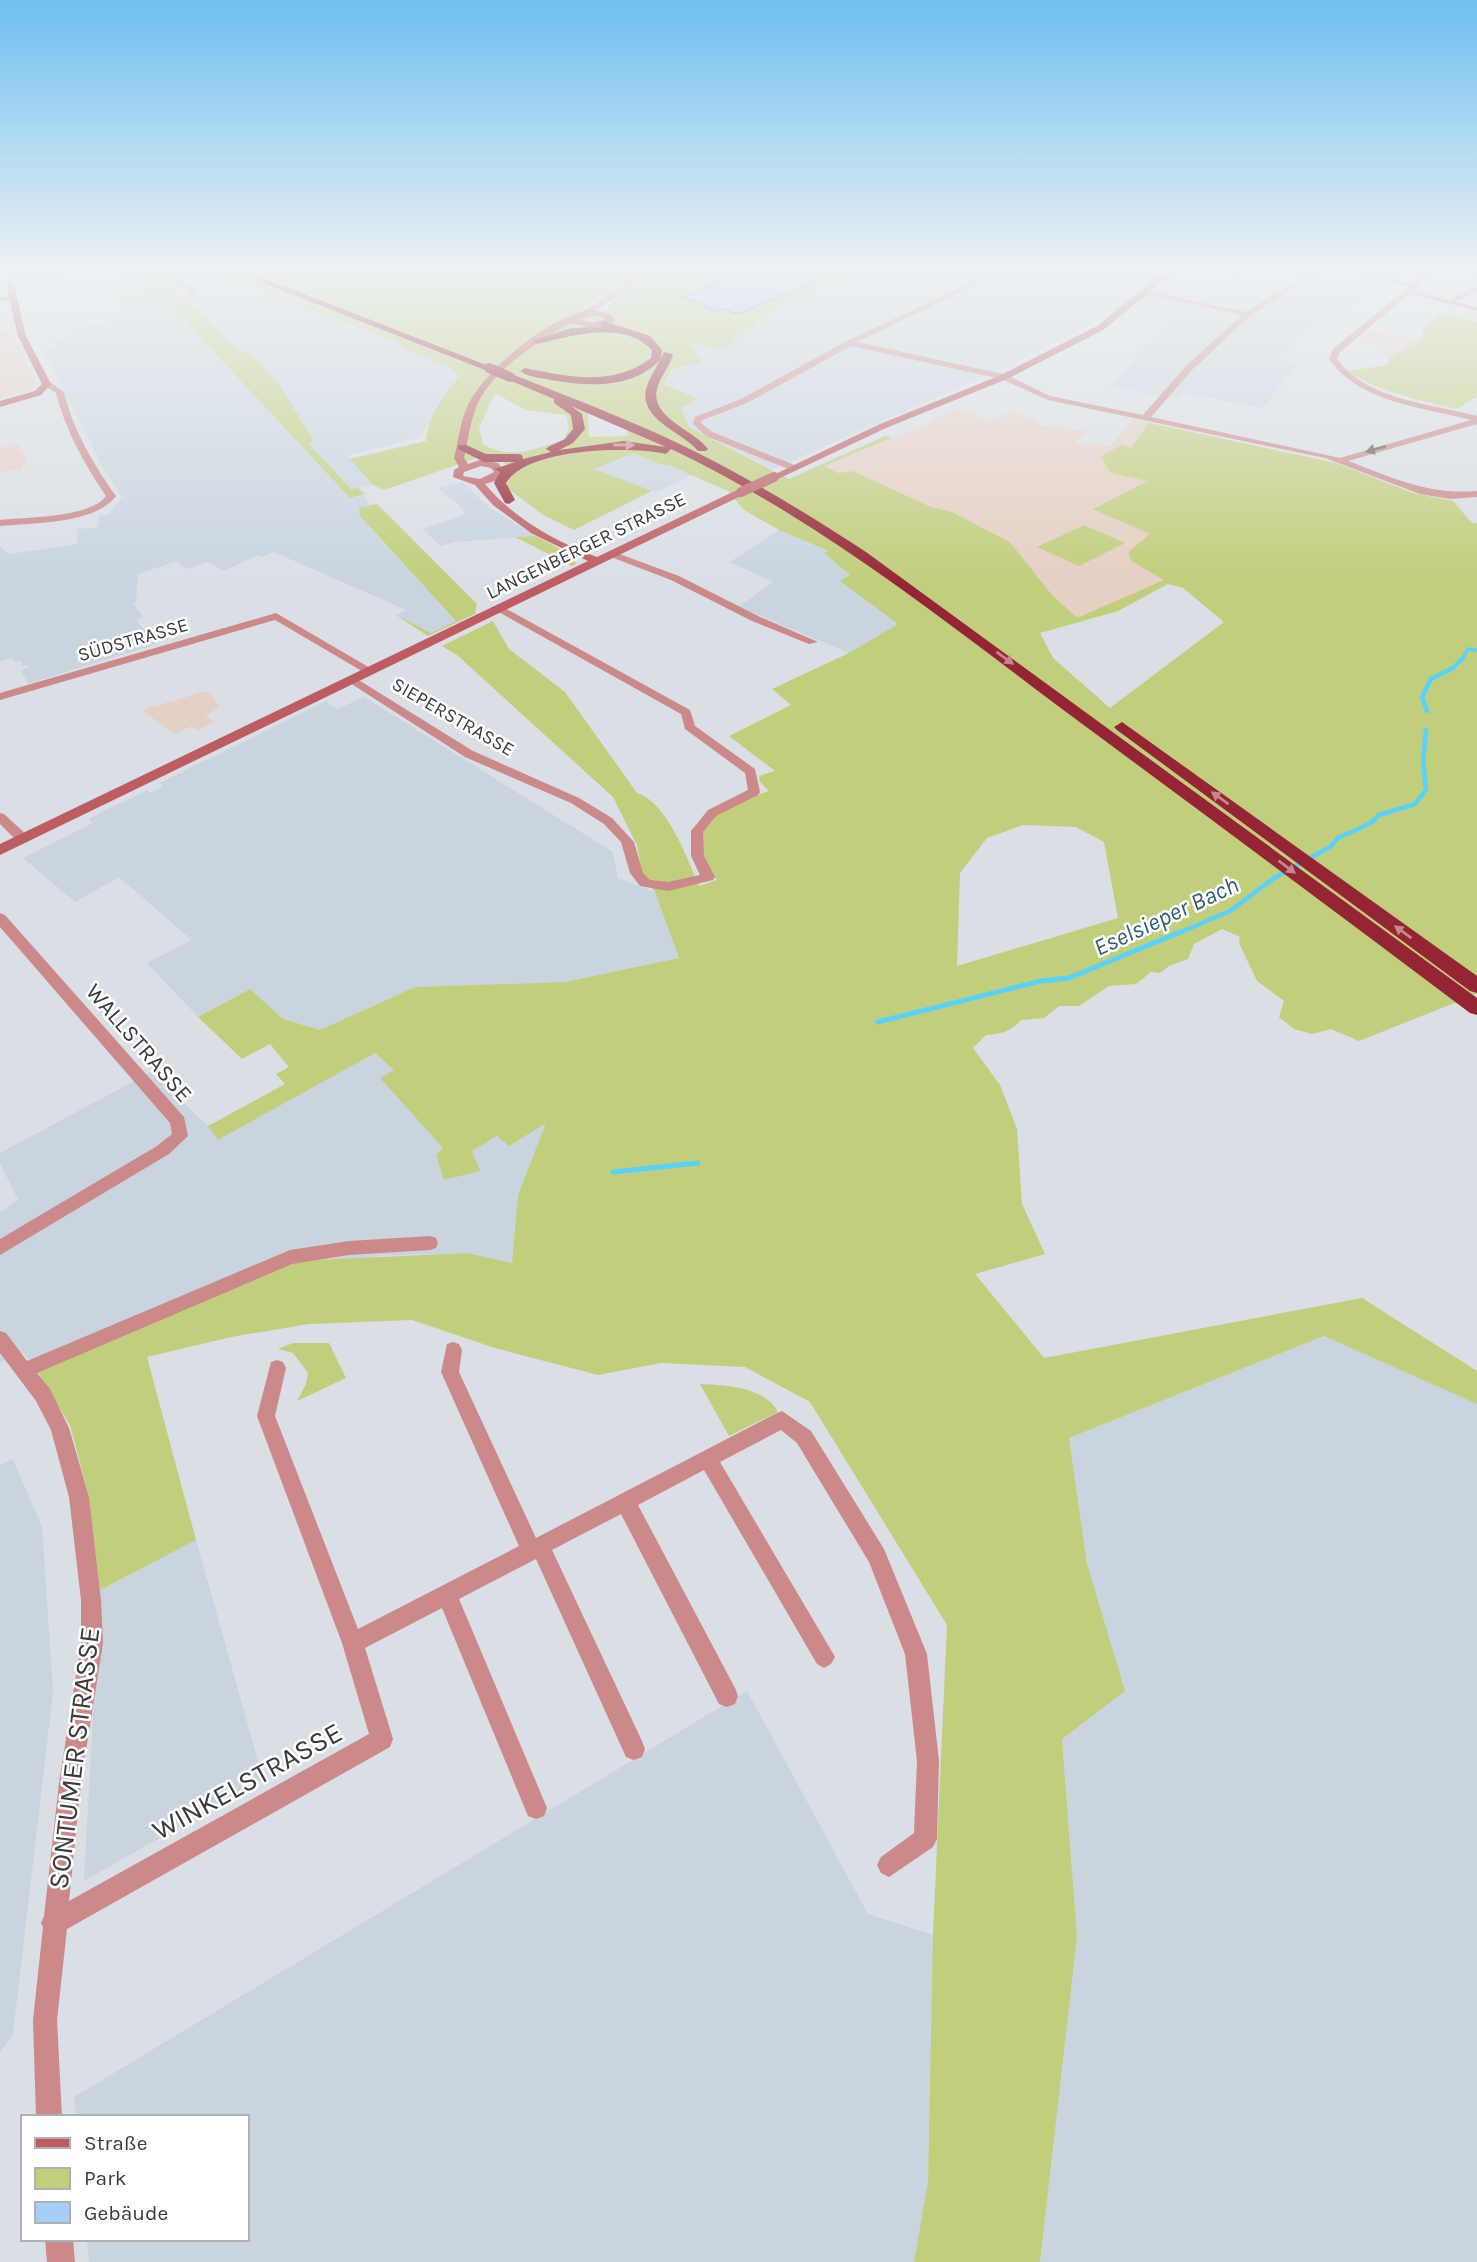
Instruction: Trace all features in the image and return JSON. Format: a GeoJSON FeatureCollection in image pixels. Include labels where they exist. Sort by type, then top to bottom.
{"type":"FeatureCollection","features":[{"type":"Feature","properties":{"kind":"highway"},"geometry":{"type":"LineString","coordinates":[[513,373],[584,381],[617,378],[633,373]]}},
{"type":"Feature","properties":{"kind":"highway"},"geometry":{"type":"LineString","coordinates":[[513,373],[704,455],[804,505],[889,559],[1477,1008]]}},
{"type":"Feature","properties":{"kind":"highway"},"geometry":{"type":"LineString","coordinates":[[509,500],[500,483],[506,473],[569,441],[579,429],[579,421],[569,409],[513,373]]}},
{"type":"Feature","properties":{"kind":"highway"},"geometry":{"type":"LineString","coordinates":[[661,373],[651,391],[650,400],[661,417],[697,440],[704,455]]}},
{"type":"Feature","properties":{"kind":"highway"},"geometry":{"type":"LineString","coordinates":[[528,385],[704,455]]}},
{"type":"Feature","properties":{"kind":"highway"},"geometry":{"type":"LineString","coordinates":[[497,467],[584,448],[620,444],[704,455]]}},
{"type":"Feature","properties":{"kind":"highway"},"geometry":{"type":"LineString","coordinates":[[462,447],[470,453],[495,460],[533,458]]}},
{"type":"Feature","properties":{"kind":"highway"},"geometry":{"type":"LineString","coordinates":[[1161,765],[1477,986]]}},
{"type":"Feature","properties":{"kind":"main road"},"geometry":{"type":"LineString","coordinates":[[0,404],[43,390],[47,384],[42,373]]}},
{"type":"Feature","properties":{"kind":"main road"},"geometry":{"type":"LineString","coordinates":[[464,466],[459,458],[466,421],[486,382],[498,373]]}},
{"type":"Feature","properties":{"kind":"main road","name":"LANGENBERGER STRASSE"},"geometry":{"type":"LineString","coordinates":[[0,850],[741,492],[883,426],[1013,373]]}},
{"type":"Feature","properties":{"kind":"main road"},"geometry":{"type":"LineString","coordinates":[[462,447],[469,457],[497,467],[499,475],[478,482],[458,477],[459,470],[464,466],[480,463]]}},
{"type":"Feature","properties":{"kind":"main road"},"geometry":{"type":"LineString","coordinates":[[490,480],[509,500],[547,525],[614,555]]}},
{"type":"Feature","properties":{"kind":"main road"},"geometry":{"type":"LineString","coordinates":[[478,482],[497,504],[514,516],[584,556],[600,562]]}},
{"type":"Feature","properties":{"kind":"street"},"geometry":{"type":"LineString","coordinates":[[794,468],[709,434],[697,424],[698,419],[744,401],[796,373]]}},
{"type":"Feature","properties":{"kind":"street"},"geometry":{"type":"LineString","coordinates":[[984,373],[1004,377],[1048,398],[1342,460],[1420,491],[1450,496],[1476,494]]}},
{"type":"Feature","properties":{"kind":"street"},"geometry":{"type":"LineString","coordinates":[[1146,417],[1185,373]]}},
{"type":"Feature","properties":{"kind":"street"},"geometry":{"type":"LineString","coordinates":[[1342,373],[1368,388],[1477,420]]}},
{"type":"Feature","properties":{"kind":"street"},"geometry":{"type":"LineString","coordinates":[[0,523],[90,512],[109,502],[111,496],[92,470],[62,403],[60,392],[47,384]]}},
{"type":"Feature","properties":{"kind":"street"},"geometry":{"type":"LineString","coordinates":[[33,395],[50,396],[62,403]]}},
{"type":"Feature","properties":{"kind":"street"},"geometry":{"type":"LineString","coordinates":[[1342,460],[1477,420]]}},
{"type":"Feature","properties":{"kind":"street"},"geometry":{"type":"LineString","coordinates":[[614,555],[651,568],[758,620],[813,642]]}},
{"type":"Feature","properties":{"kind":"street"},"geometry":{"type":"LineString","coordinates":[[600,562],[651,568]]}},
{"type":"Feature","properties":{"kind":"street","name":"SIEPERSTRASSE"},"geometry":{"type":"LineString","coordinates":[[353,681],[479,759],[568,796],[609,822],[628,844],[633,866],[644,883],[655,887],[708,877],[700,867],[697,855],[697,831],[712,813],[754,792],[753,776],[746,766],[689,727],[686,712],[501,609]]}},
{"type":"Feature","properties":{"kind":"street","name":"SÜDSTRASSE"},"geometry":{"type":"LineString","coordinates":[[0,697],[276,616],[371,671]]}},
{"type":"Feature","properties":{"kind":"street"},"geometry":{"type":"LineString","coordinates":[[0,817],[23,839]]}},
{"type":"Feature","properties":{"kind":"street","name":"WALLSTRASSE"},"geometry":{"type":"LineString","coordinates":[[0,918],[178,1121],[180,1136],[163,1150],[0,1248]]}},
{"type":"Feature","properties":{"kind":"street"},"geometry":{"type":"LineString","coordinates":[[23,1371],[290,1257],[349,1248],[430,1243]]}},
{"type":"Feature","properties":{"kind":"street","name":"SONTUMER STRASSE"},"geometry":{"type":"LineString","coordinates":[[0,1339],[43,1395],[60,1428],[79,1497],[91,1600],[92,1643],[70,1783],[53,1923],[45,2020],[49,2115]]}},
{"type":"Feature","properties":{"kind":"street"},"geometry":{"type":"LineString","coordinates":[[453,1350],[450,1372],[634,1749]]}},
{"type":"Feature","properties":{"kind":"street","name":"WINKELSTRASSE"},"geometry":{"type":"LineString","coordinates":[[53,1923],[382,1739],[353,1643],[266,1416],[277,1368]]}},
{"type":"Feature","properties":{"kind":"street"},"geometry":{"type":"LineString","coordinates":[[353,1643],[782,1420],[804,1437],[877,1556],[916,1654],[928,1761],[925,1839],[889,1865]]}},
{"type":"Feature","properties":{"kind":"street"},"geometry":{"type":"LineString","coordinates":[[708,1458],[824,1657]]}},
{"type":"Feature","properties":{"kind":"street"},"geometry":{"type":"LineString","coordinates":[[625,1502],[727,1696]]}},
{"type":"Feature","properties":{"kind":"street"},"geometry":{"type":"LineString","coordinates":[[447,1594],[536,1808]]}},
{"type":"Feature","properties":{"kind":"street"},"geometry":{"type":"LineString","coordinates":[[59,2241],[61,2262]]}},
{"type":"Feature","properties":{"kind":"shaded area"},"geometry":{"type":"Polygon","coordinates":[[[0,373],[31,373],[35,382],[29,390],[0,398],[0,373]]]}},
{"type":"Feature","properties":{"kind":"shaded area"},"geometry":{"type":"Polygon","coordinates":[[[54,373],[232,373],[350,498],[363,495],[371,505],[360,508],[372,530],[456,621],[431,633],[396,615],[406,610],[274,552],[262,557],[258,555],[223,571],[208,562],[187,569],[177,561],[138,574],[136,602],[133,604],[143,617],[136,620],[156,644],[28,684],[21,670],[28,668],[27,665],[23,666],[20,660],[14,662],[12,658],[0,661],[0,546],[8,554],[77,544],[78,529],[98,527],[99,516],[109,514],[122,497],[102,466],[54,373]]]}},
{"type":"Feature","properties":{"kind":"shaded area"},"geometry":{"type":"Polygon","coordinates":[[[268,373],[456,373],[459,376],[440,398],[428,425],[418,438],[348,455],[373,485],[351,490],[307,442],[313,441],[278,383],[268,373]]]}},
{"type":"Feature","properties":{"kind":"shaded area"},"geometry":{"type":"Polygon","coordinates":[[[671,373],[992,373],[773,469],[689,427],[680,408],[697,400],[663,385],[671,373]]]}},
{"type":"Feature","properties":{"kind":"shaded area"},"geometry":{"type":"Polygon","coordinates":[[[1122,373],[1291,373],[1263,408],[1183,393],[1177,399],[1110,386],[1122,373]]]}},
{"type":"Feature","properties":{"kind":"shaded area"},"geometry":{"type":"Polygon","coordinates":[[[957,408],[991,422],[1011,411],[1038,422],[1039,426],[1088,431],[1077,443],[1111,446],[1133,419],[1227,439],[1094,508],[1151,534],[1128,553],[1131,561],[1165,580],[1077,619],[1052,595],[1010,542],[952,512],[931,507],[853,471],[838,473],[823,466],[927,425],[929,421],[957,408]]]}},
{"type":"Feature","properties":{"kind":"shaded area"},"geometry":{"type":"Polygon","coordinates":[[[18,444],[28,462],[23,464],[22,469],[0,473],[0,448],[18,444]]]}},
{"type":"Feature","properties":{"kind":"shaded area"},"geometry":{"type":"Polygon","coordinates":[[[634,453],[662,465],[669,464],[692,475],[659,491],[652,491],[593,469],[634,453]]]}},
{"type":"Feature","properties":{"kind":"shaded area"},"geometry":{"type":"Polygon","coordinates":[[[463,482],[491,509],[536,536],[455,542],[441,546],[422,529],[464,515],[463,509],[438,488],[463,482]]]}},
{"type":"Feature","properties":{"kind":"shaded area"},"geometry":{"type":"Polygon","coordinates":[[[779,530],[829,552],[850,575],[840,581],[898,624],[849,653],[739,607],[773,582],[730,562],[779,530]]]}},
{"type":"Feature","properties":{"kind":"shaded area"},"geometry":{"type":"Polygon","coordinates":[[[207,691],[220,707],[205,715],[215,722],[198,730],[192,726],[174,734],[142,710],[207,691]]]}},
{"type":"Feature","properties":{"kind":"shaded area"},"geometry":{"type":"Polygon","coordinates":[[[364,697],[613,852],[618,878],[655,892],[679,958],[565,982],[415,987],[320,1030],[283,1019],[249,989],[198,1017],[147,963],[192,940],[119,877],[75,902],[23,858],[93,823],[88,819],[147,790],[150,793],[163,787],[160,783],[326,701],[337,709],[364,697]]]}},
{"type":"Feature","properties":{"kind":"shaded area"},"geometry":{"type":"Polygon","coordinates":[[[375,1053],[394,1070],[380,1078],[395,1095],[444,1148],[479,1170],[472,1151],[498,1136],[509,1146],[547,1122],[518,1195],[512,1263],[467,1253],[375,1256],[37,1371],[24,1353],[0,1362],[0,1212],[18,1200],[0,1163],[0,1153],[151,1072],[208,1126],[218,1140],[375,1053]]]}},
{"type":"Feature","properties":{"kind":"shaded area"},"geometry":{"type":"Polygon","coordinates":[[[1324,1336],[1477,1404],[1477,2262],[1040,2262],[1077,1937],[1062,1739],[1087,1564],[1069,1438],[1324,1336]]]}},
{"type":"Feature","properties":{"kind":"shaded area"},"geometry":{"type":"Polygon","coordinates":[[[13,1459],[42,1527],[53,1692],[13,2034],[0,2052],[0,1465],[13,1459]]]}},
{"type":"Feature","properties":{"kind":"shaded area"},"geometry":{"type":"Polygon","coordinates":[[[196,1540],[263,1779],[84,1881],[100,1590],[196,1540]]]}},
{"type":"Feature","properties":{"kind":"shaded area"},"geometry":{"type":"Polygon","coordinates":[[[747,1691],[868,1914],[933,1935],[928,2182],[914,2262],[89,2262],[87,2241],[248,2241],[248,2115],[76,2115],[74,2097],[747,1691]]]}},
{"type":"Feature","properties":{"kind":"green space"},"geometry":{"type":"Polygon","coordinates":[[[233,373],[268,373],[278,383],[314,441],[308,443],[351,489],[358,488],[365,494],[350,498],[233,373]]]}},
{"type":"Feature","properties":{"kind":"green space"},"geometry":{"type":"Polygon","coordinates":[[[454,373],[670,373],[663,384],[698,399],[681,408],[689,427],[789,479],[885,436],[892,438],[824,466],[838,473],[853,471],[931,507],[952,512],[1010,542],[1052,595],[1077,618],[1164,580],[1131,561],[1128,552],[1150,534],[1093,509],[1147,481],[1111,473],[1101,457],[1122,444],[1131,448],[1149,423],[1336,463],[1413,493],[1453,501],[1472,523],[1477,523],[1477,994],[1359,1041],[1331,1029],[1312,1034],[1294,1029],[1279,1017],[1284,1001],[1257,981],[1239,943],[1240,937],[1222,929],[1194,944],[1188,959],[1169,966],[1160,973],[1151,972],[1136,984],[1109,986],[1079,1006],[1059,1006],[1044,1018],[1021,1020],[1006,1031],[986,1035],[973,1048],[1000,1085],[1017,1129],[1022,1204],[1045,1254],[975,1274],[1044,1358],[1362,1298],[1477,1371],[1477,1404],[1324,1336],[1069,1438],[1087,1564],[1125,1691],[1062,1739],[1077,1937],[1040,2262],[914,2262],[928,2182],[933,1935],[947,1625],[810,1402],[745,1367],[661,1363],[598,1375],[495,1348],[412,1320],[309,1324],[231,1337],[147,1357],[196,1540],[100,1590],[88,1493],[70,1425],[37,1371],[295,1261],[467,1253],[512,1263],[518,1195],[546,1123],[509,1146],[497,1136],[472,1151],[480,1171],[444,1180],[436,1155],[443,1148],[380,1078],[394,1070],[375,1053],[218,1140],[208,1126],[285,1084],[276,1074],[289,1067],[270,1044],[242,1059],[198,1017],[250,989],[283,1019],[320,1030],[415,987],[565,982],[679,958],[655,892],[643,877],[637,845],[613,797],[457,655],[442,646],[493,621],[509,649],[565,692],[637,793],[658,807],[675,832],[699,886],[717,880],[702,856],[703,834],[708,824],[724,809],[769,791],[760,782],[759,776],[775,771],[729,736],[791,705],[772,689],[849,653],[898,624],[840,581],[850,575],[824,553],[828,551],[779,530],[744,510],[728,491],[634,453],[594,469],[652,491],[574,530],[543,515],[507,488],[508,480],[515,472],[499,458],[485,455],[384,490],[373,485],[350,459],[426,441],[437,406],[459,376],[454,373]],[[495,393],[479,428],[483,444],[513,453],[563,440],[569,429],[566,415],[525,410],[495,393]],[[588,413],[589,437],[628,436],[626,429],[588,413]],[[1168,584],[1118,611],[1040,633],[1053,658],[1110,708],[1224,622],[1183,588],[1168,584]],[[1023,825],[987,838],[960,873],[957,966],[1118,918],[1104,842],[1076,827],[1023,825]]]}},
{"type":"Feature","properties":{"kind":"green space"},"geometry":{"type":"Polygon","coordinates":[[[1350,373],[1477,373],[1477,396],[1457,409],[1386,390],[1350,373]]]}},
{"type":"Feature","properties":{"kind":"green space"},"geometry":{"type":"Polygon","coordinates":[[[377,504],[477,604],[477,613],[428,636],[396,615],[431,633],[456,621],[360,516],[359,508],[377,504]]]}},
{"type":"Feature","properties":{"kind":"green space"},"geometry":{"type":"Polygon","coordinates":[[[1084,525],[1125,543],[1079,566],[1037,547],[1084,525]]]}},
{"type":"Feature","properties":{"kind":"green space"},"geometry":{"type":"Polygon","coordinates":[[[536,536],[573,556],[576,564],[572,566],[515,537],[536,536]]]}},
{"type":"Feature","properties":{"kind":"green space"},"geometry":{"type":"Polygon","coordinates":[[[293,1343],[329,1343],[346,1378],[297,1401],[306,1384],[308,1373],[293,1353],[278,1349],[293,1343]]]}},
{"type":"Feature","properties":{"kind":"green space"},"geometry":{"type":"Polygon","coordinates":[[[700,1384],[754,1392],[764,1397],[778,1412],[729,1436],[700,1384]]]}},
{"type":"Feature","properties":{"kind":"waterway","name":"Eselsieper Bach"},"geometry":{"type":"LineString","coordinates":[[1462,660],[1468,649],[1477,650]]}},
{"type":"Feature","properties":{"kind":"waterway","name":"Eselsieper Bach"},"geometry":{"type":"LineString","coordinates":[[1427,711],[1422,697],[1431,679],[1453,668],[1463,658]]}},
{"type":"Feature","properties":{"kind":"waterway","name":"Eselsieper Bach"},"geometry":{"type":"LineString","coordinates":[[1174,935],[1230,911],[1274,878],[1330,847],[1338,838],[1371,823],[1379,815],[1415,804],[1426,790],[1423,762],[1426,730]]}},
{"type":"Feature","properties":{"kind":"waterway","name":"Eselsieper Bach"},"geometry":{"type":"LineString","coordinates":[[878,1022],[1041,981],[1069,978],[1178,933]]}},
{"type":"Feature","properties":{"kind":"waterway","name":"Eselsieper Bach"},"geometry":{"type":"LineString","coordinates":[[613,1172],[698,1163]]}}]}
